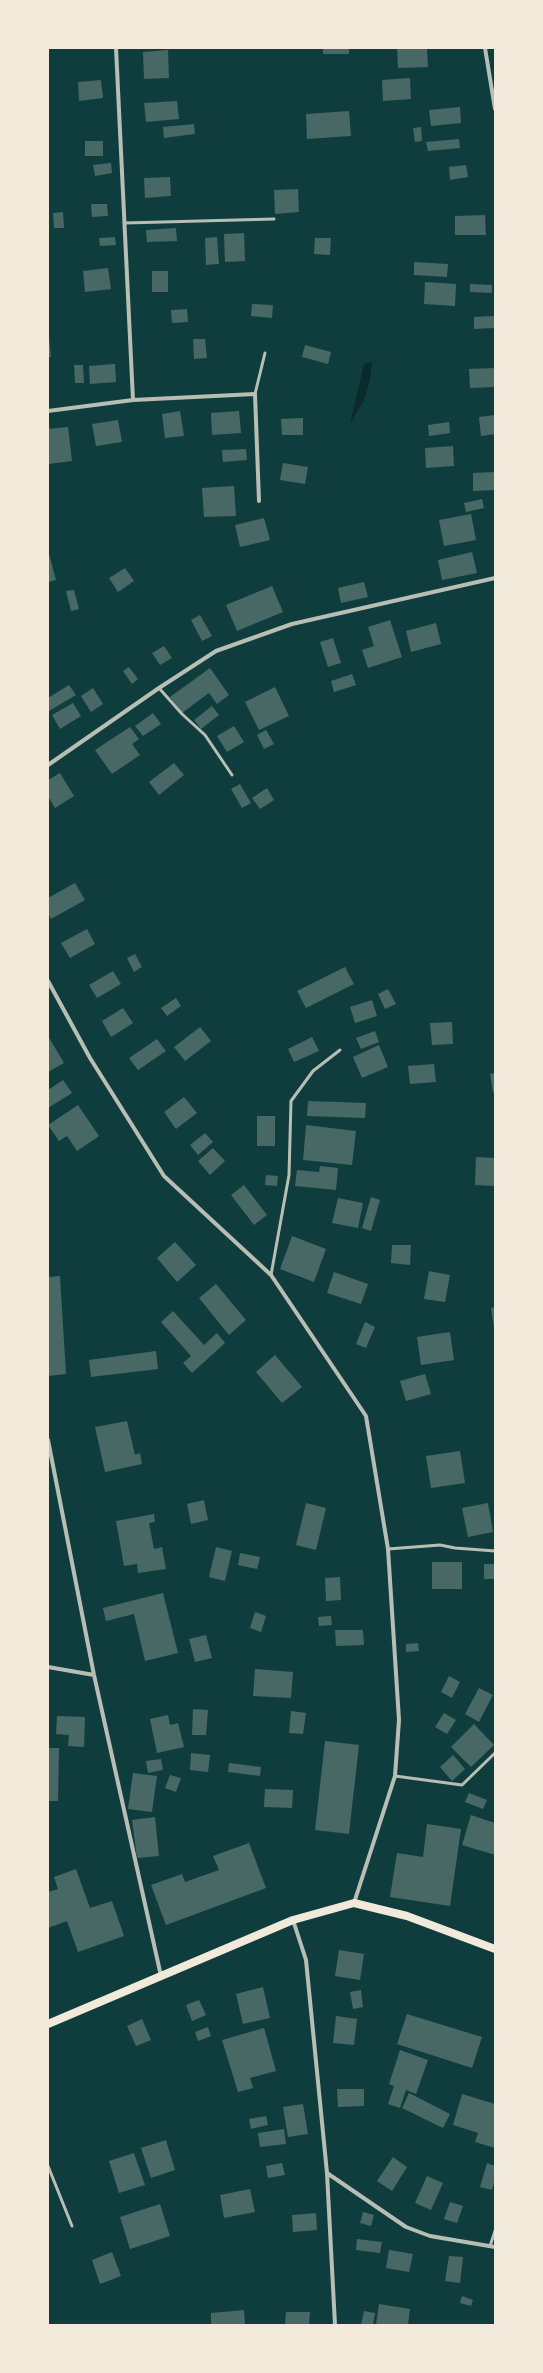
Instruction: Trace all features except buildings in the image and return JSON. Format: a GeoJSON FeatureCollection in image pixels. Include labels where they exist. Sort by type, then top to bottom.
{"type":"FeatureCollection","features":[{"type":"Feature","properties":{"kind":"main road"},"geometry":{"type":"LineString","coordinates":[[48,2024],[293,1920],[354,1903],[407,1916],[495,1949]]}},
{"type":"Feature","properties":{"kind":"street"},"geometry":{"type":"LineString","coordinates":[[116,48],[133,400]]}},
{"type":"Feature","properties":{"kind":"street"},"geometry":{"type":"LineString","coordinates":[[485,48],[495,109]]}},
{"type":"Feature","properties":{"kind":"street"},"geometry":{"type":"LineString","coordinates":[[48,412],[133,400],[255,394],[259,500]]}},
{"type":"Feature","properties":{"kind":"street"},"geometry":{"type":"LineString","coordinates":[[48,765],[159,688],[216,651],[292,624],[495,578]]}},
{"type":"Feature","properties":{"kind":"street"},"geometry":{"type":"LineString","coordinates":[[48,982],[90,1058],[164,1176],[271,1275],[366,1416],[388,1549],[399,1720],[395,1776],[354,1903]]}},
{"type":"Feature","properties":{"kind":"street"},"geometry":{"type":"LineString","coordinates":[[48,1440],[94,1675],[160,1976]]}},
{"type":"Feature","properties":{"kind":"street"},"geometry":{"type":"LineString","coordinates":[[48,1667],[94,1675]]}},
{"type":"Feature","properties":{"kind":"street"},"geometry":{"type":"LineString","coordinates":[[293,1920],[306,1960],[327,2173],[336,2325]]}},
{"type":"Feature","properties":{"kind":"street"},"geometry":{"type":"LineString","coordinates":[[327,2173],[406,2227],[430,2236],[495,2247]]}},
{"type":"Feature","properties":{"kind":"lane"},"geometry":{"type":"LineString","coordinates":[[125,223],[274,219]]}},
{"type":"Feature","properties":{"kind":"lane"},"geometry":{"type":"LineString","coordinates":[[255,394],[265,353]]}},
{"type":"Feature","properties":{"kind":"lane"},"geometry":{"type":"LineString","coordinates":[[159,688],[182,714],[206,735],[232,775]]}},
{"type":"Feature","properties":{"kind":"lane"},"geometry":{"type":"LineString","coordinates":[[271,1275],[289,1175],[291,1101],[313,1071],[340,1050]]}},
{"type":"Feature","properties":{"kind":"lane"},"geometry":{"type":"LineString","coordinates":[[388,1549],[440,1545],[455,1548],[495,1551]]}},
{"type":"Feature","properties":{"kind":"lane"},"geometry":{"type":"LineString","coordinates":[[395,1776],[462,1785],[495,1753]]}},
{"type":"Feature","properties":{"kind":"lane"},"geometry":{"type":"LineString","coordinates":[[48,2166],[72,2226]]}},
{"type":"Feature","properties":{"kind":"lane"},"geometry":{"type":"LineString","coordinates":[[490,2246],[495,2231]]}},
{"type":"Feature","properties":{"kind":"water"},"geometry":{"type":"Polygon","coordinates":[[[372,362],[370,380],[364,400],[350,424],[364,364],[372,362]]]}}]}
